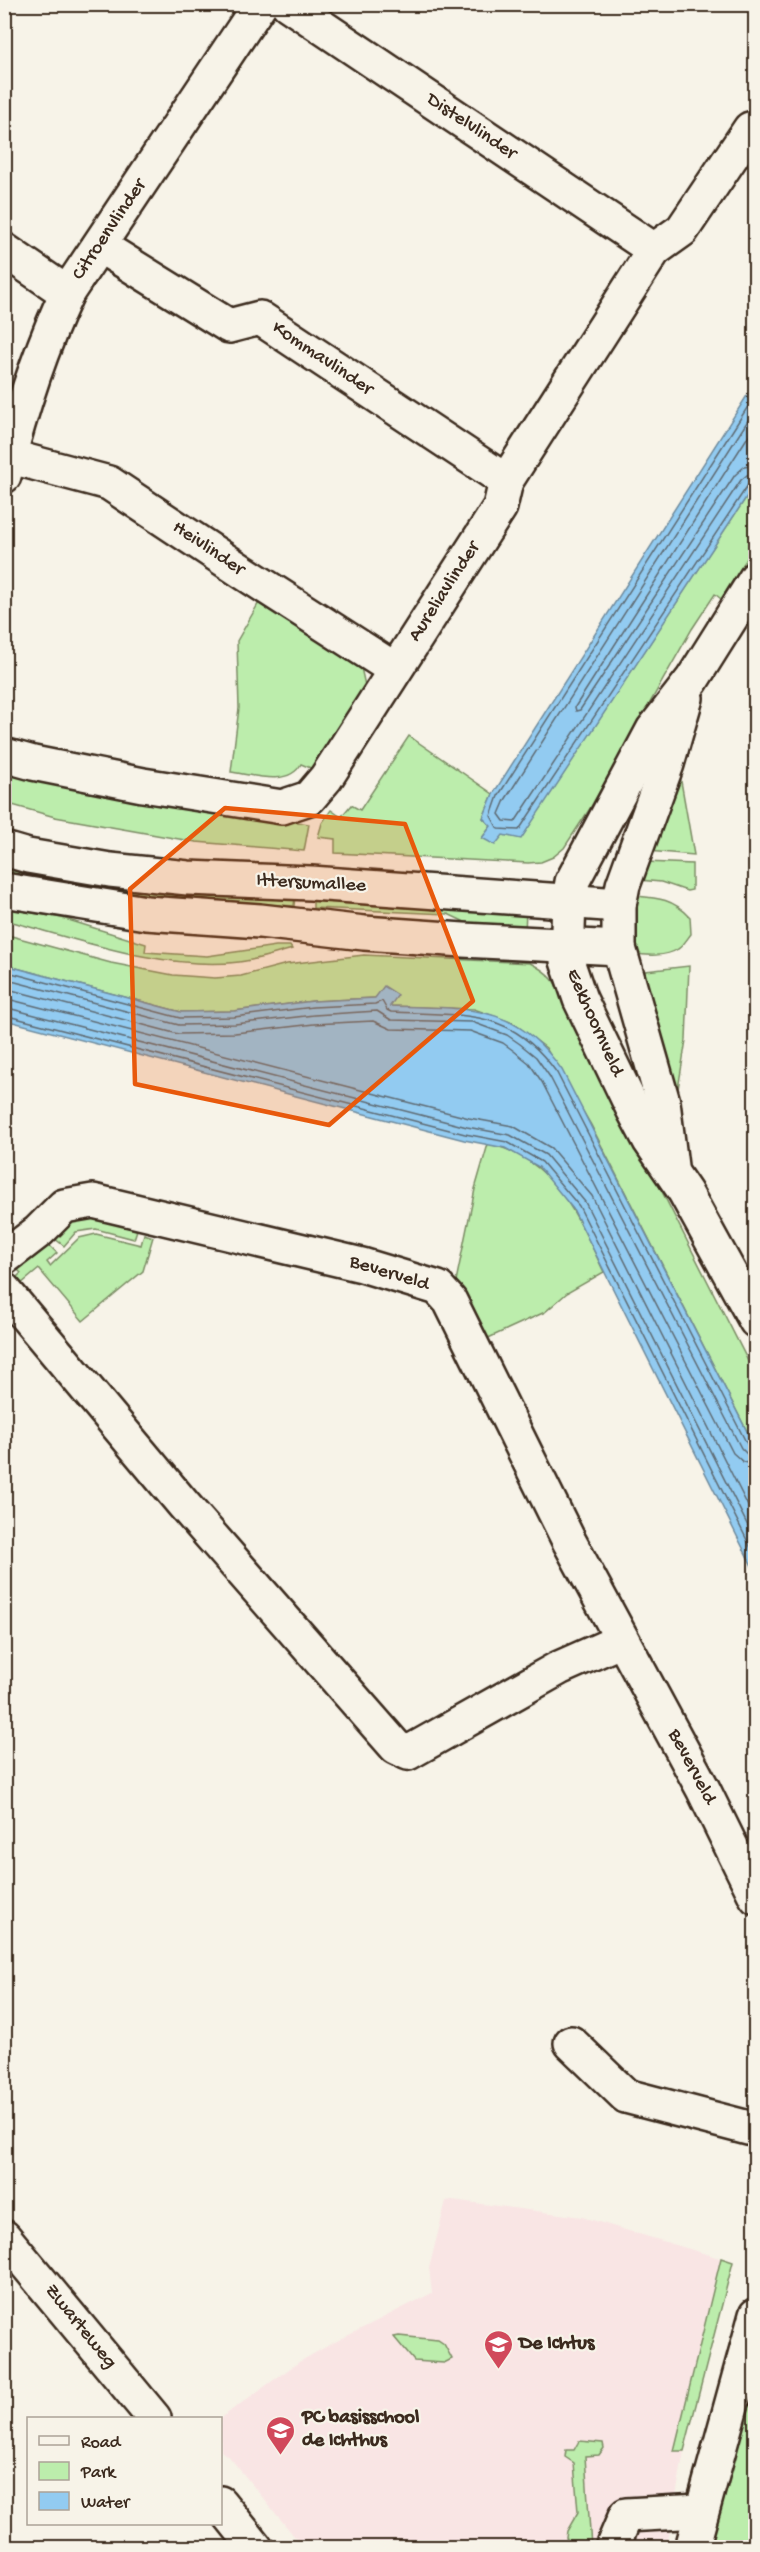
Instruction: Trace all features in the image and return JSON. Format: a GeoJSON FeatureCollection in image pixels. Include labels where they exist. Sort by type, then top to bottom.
{"type":"FeatureCollection","features":[{"type":"Feature","properties":{"kind":"street","name":"Citroenvlinder"},"geometry":{"type":"LineString","coordinates":[[6,463],[48,333],[67,293],[260,4]]}},
{"type":"Feature","properties":{"kind":"street","name":"Distelvlinder"},"geometry":{"type":"LineString","coordinates":[[288,4],[654,250]]}},
{"type":"Feature","properties":{"kind":"street","name":"Aureliavlinder"},"geometry":{"type":"LineString","coordinates":[[4,755],[143,785],[282,807],[309,798],[326,778],[500,507],[506,481],[654,250],[682,230],[750,129]]}},
{"type":"Feature","properties":{"kind":"street","name":"Kommavlinder"},"geometry":{"type":"LineString","coordinates":[[100,246],[229,326],[260,318],[506,481]]}},
{"type":"Feature","properties":{"kind":"street"},"geometry":{"type":"LineString","coordinates":[[4,250],[67,293]]}},
{"type":"Feature","properties":{"kind":"street","name":"Heivlinder"},"geometry":{"type":"LineString","coordinates":[[6,463],[109,483],[394,669]]}},
{"type":"Feature","properties":{"kind":"street","name":"Eekhoornveld"},"geometry":{"type":"LineString","coordinates":[[756,578],[692,680],[653,730],[572,882],[567,946],[567,961],[580,999],[597,1036],[650,1141],[672,1170],[756,1321]]}},
{"type":"Feature","properties":{"kind":"street","name":"Eekhoornveld"},"geometry":{"type":"LineString","coordinates":[[672,1170],[663,1102],[619,948],[619,905],[623,885],[667,764],[692,680]]}},
{"type":"Feature","properties":{"kind":"street","name":"Ittersumallee"},"geometry":{"type":"LineString","coordinates":[[4,849],[28,856],[110,870],[188,878],[569,899],[619,905]]}},
{"type":"Feature","properties":{"kind":"street","name":"Ittersumallee"},"geometry":{"type":"LineString","coordinates":[[4,890],[146,913],[260,921],[364,933],[619,948]]}},
{"type":"Feature","properties":{"kind":"street","name":"Beverveld"},"geometry":{"type":"LineString","coordinates":[[4,1258],[39,1231],[64,1206],[93,1201],[362,1265],[438,1288],[450,1301],[568,1541],[703,1789],[756,1897]]}},
{"type":"Feature","properties":{"kind":"street"},"geometry":{"type":"LineString","coordinates":[[4,1290],[184,1505],[396,1747],[408,1752],[559,1668],[622,1640]]}},
{"type":"Feature","properties":{"kind":"street"},"geometry":{"type":"LineString","coordinates":[[571,2043],[626,2096],[756,2130]]}},
{"type":"Feature","properties":{"kind":"street","name":"Zwarteweg"},"geometry":{"type":"LineString","coordinates":[[4,2237],[153,2417]]}},
{"type":"Feature","properties":{"kind":"street"},"geometry":{"type":"LineString","coordinates":[[692,2547],[700,2511],[756,2315]]}},
{"type":"Feature","properties":{"kind":"street"},"geometry":{"type":"LineString","coordinates":[[222,2505],[256,2547]]}},
{"type":"Feature","properties":{"kind":"street"},"geometry":{"type":"LineString","coordinates":[[612,2547],[626,2515],[700,2511]]}},
{"type":"Feature","properties":{"kind":"highlighted area"},"geometry":{"type":"Polygon","coordinates":[[[225,808],[405,824],[473,1001],[329,1125],[135,1084],[130,889],[225,808]]]}},
{"type":"Feature","properties":{"kind":"shaded area","name":"De Ichtus"},"geometry":{"type":"Polygon","coordinates":[[[446,2201],[582,2217],[733,2262],[684,2451],[667,2547],[303,2547],[231,2459],[222,2452],[222,2417],[233,2409],[299,2362],[432,2293],[429,2268],[446,2201]]]}},
{"type":"Feature","properties":{"kind":"green space"},"geometry":{"type":"Polygon","coordinates":[[[755,484],[755,546],[721,599],[715,594],[692,629],[589,810],[564,848],[553,857],[541,862],[528,863],[335,853],[335,839],[318,837],[322,823],[331,810],[341,817],[351,805],[360,810],[409,736],[493,794],[483,818],[491,826],[482,838],[503,835],[521,838],[755,484]]]}},
{"type":"Feature","properties":{"kind":"green space"},"geometry":{"type":"Polygon","coordinates":[[[261,599],[360,663],[366,690],[313,769],[301,764],[288,775],[269,778],[231,772],[239,708],[237,641],[261,599]]]}},
{"type":"Feature","properties":{"kind":"green space"},"geometry":{"type":"Polygon","coordinates":[[[4,770],[309,824],[304,851],[196,842],[55,817],[5,803],[4,770]]]}},
{"type":"Feature","properties":{"kind":"green space"},"geometry":{"type":"Polygon","coordinates":[[[679,770],[694,855],[648,851],[679,770]]]}},
{"type":"Feature","properties":{"kind":"green space"},"geometry":{"type":"Polygon","coordinates":[[[4,860],[295,896],[294,906],[171,898],[80,886],[5,872],[4,860]]]}},
{"type":"Feature","properties":{"kind":"green space"},"geometry":{"type":"Polygon","coordinates":[[[645,862],[692,864],[692,890],[687,891],[661,882],[639,880],[645,862]]]}},
{"type":"Feature","properties":{"kind":"green space"},"geometry":{"type":"Polygon","coordinates":[[[313,896],[526,909],[525,934],[484,931],[448,914],[313,908],[313,896]]]}},
{"type":"Feature","properties":{"kind":"green space"},"geometry":{"type":"Polygon","coordinates":[[[635,896],[665,900],[678,906],[690,917],[691,934],[680,948],[662,955],[633,953],[635,896]]]}},
{"type":"Feature","properties":{"kind":"green space"},"geometry":{"type":"Polygon","coordinates":[[[4,908],[62,918],[146,944],[145,952],[207,956],[276,946],[290,946],[292,949],[239,962],[211,964],[151,958],[5,920],[4,908]]]}},
{"type":"Feature","properties":{"kind":"green space"},"geometry":{"type":"Polygon","coordinates":[[[4,934],[111,963],[173,975],[215,978],[241,976],[287,964],[364,955],[530,963],[544,971],[556,985],[567,1004],[755,1375],[755,1447],[591,1125],[546,1048],[513,1023],[474,1009],[390,1006],[375,998],[313,1001],[234,1011],[181,1012],[5,965],[4,934]]]}},
{"type":"Feature","properties":{"kind":"green space"},"geometry":{"type":"Polygon","coordinates":[[[689,966],[686,1040],[677,1095],[637,972],[689,966]]]}},
{"type":"Feature","properties":{"kind":"green space"},"geometry":{"type":"Polygon","coordinates":[[[488,1144],[511,1151],[530,1162],[547,1176],[573,1211],[604,1272],[567,1293],[545,1312],[484,1340],[455,1286],[475,1189],[488,1144]]]}},
{"type":"Feature","properties":{"kind":"green space"},"geometry":{"type":"Polygon","coordinates":[[[82,1218],[101,1220],[137,1230],[134,1239],[96,1229],[76,1232],[64,1246],[54,1238],[72,1222],[82,1218]]]}},
{"type":"Feature","properties":{"kind":"green space"},"geometry":{"type":"Polygon","coordinates":[[[96,1234],[141,1245],[144,1234],[153,1237],[143,1271],[83,1321],[39,1269],[21,1284],[15,1279],[21,1273],[17,1269],[48,1244],[57,1253],[47,1262],[50,1266],[79,1238],[96,1234]]]}},
{"type":"Feature","properties":{"kind":"green space"},"geometry":{"type":"Polygon","coordinates":[[[721,2258],[733,2262],[684,2451],[674,2451],[721,2258]]]}},
{"type":"Feature","properties":{"kind":"green space"},"geometry":{"type":"Polygon","coordinates":[[[394,2337],[438,2340],[444,2344],[452,2359],[444,2363],[414,2361],[394,2337]]]}},
{"type":"Feature","properties":{"kind":"green space"},"geometry":{"type":"Polygon","coordinates":[[[755,2364],[755,2547],[708,2548],[755,2364]]]}},
{"type":"Feature","properties":{"kind":"green space"},"geometry":{"type":"Polygon","coordinates":[[[579,2441],[603,2443],[604,2448],[599,2455],[585,2456],[591,2547],[574,2547],[566,2538],[567,2531],[578,2512],[574,2463],[565,2457],[566,2450],[574,2450],[579,2441]]]}},
{"type":"Feature","properties":{"kind":"water"},"geometry":{"type":"Polygon","coordinates":[[[755,383],[755,484],[521,839],[503,835],[495,845],[482,838],[491,826],[483,818],[493,794],[755,383]]]}},
{"type":"Feature","properties":{"kind":"water"},"geometry":{"type":"Polygon","coordinates":[[[5,965],[181,1012],[234,1011],[313,1001],[375,998],[384,986],[398,995],[390,1006],[465,1009],[506,1020],[525,1031],[544,1048],[562,1070],[755,1447],[755,1572],[573,1209],[539,1167],[505,1148],[464,1140],[5,1020],[5,965]]]}},
{"type":"Feature","properties":{"kind":"place","name":"De Ichtus"},"geometry":{"type":"Point","coordinates":[498,2370]}},
{"type":"Feature","properties":{"kind":"place","name":"PC basisschool de Ichthus"},"geometry":{"type":"Point","coordinates":[281,2456]}}]}
